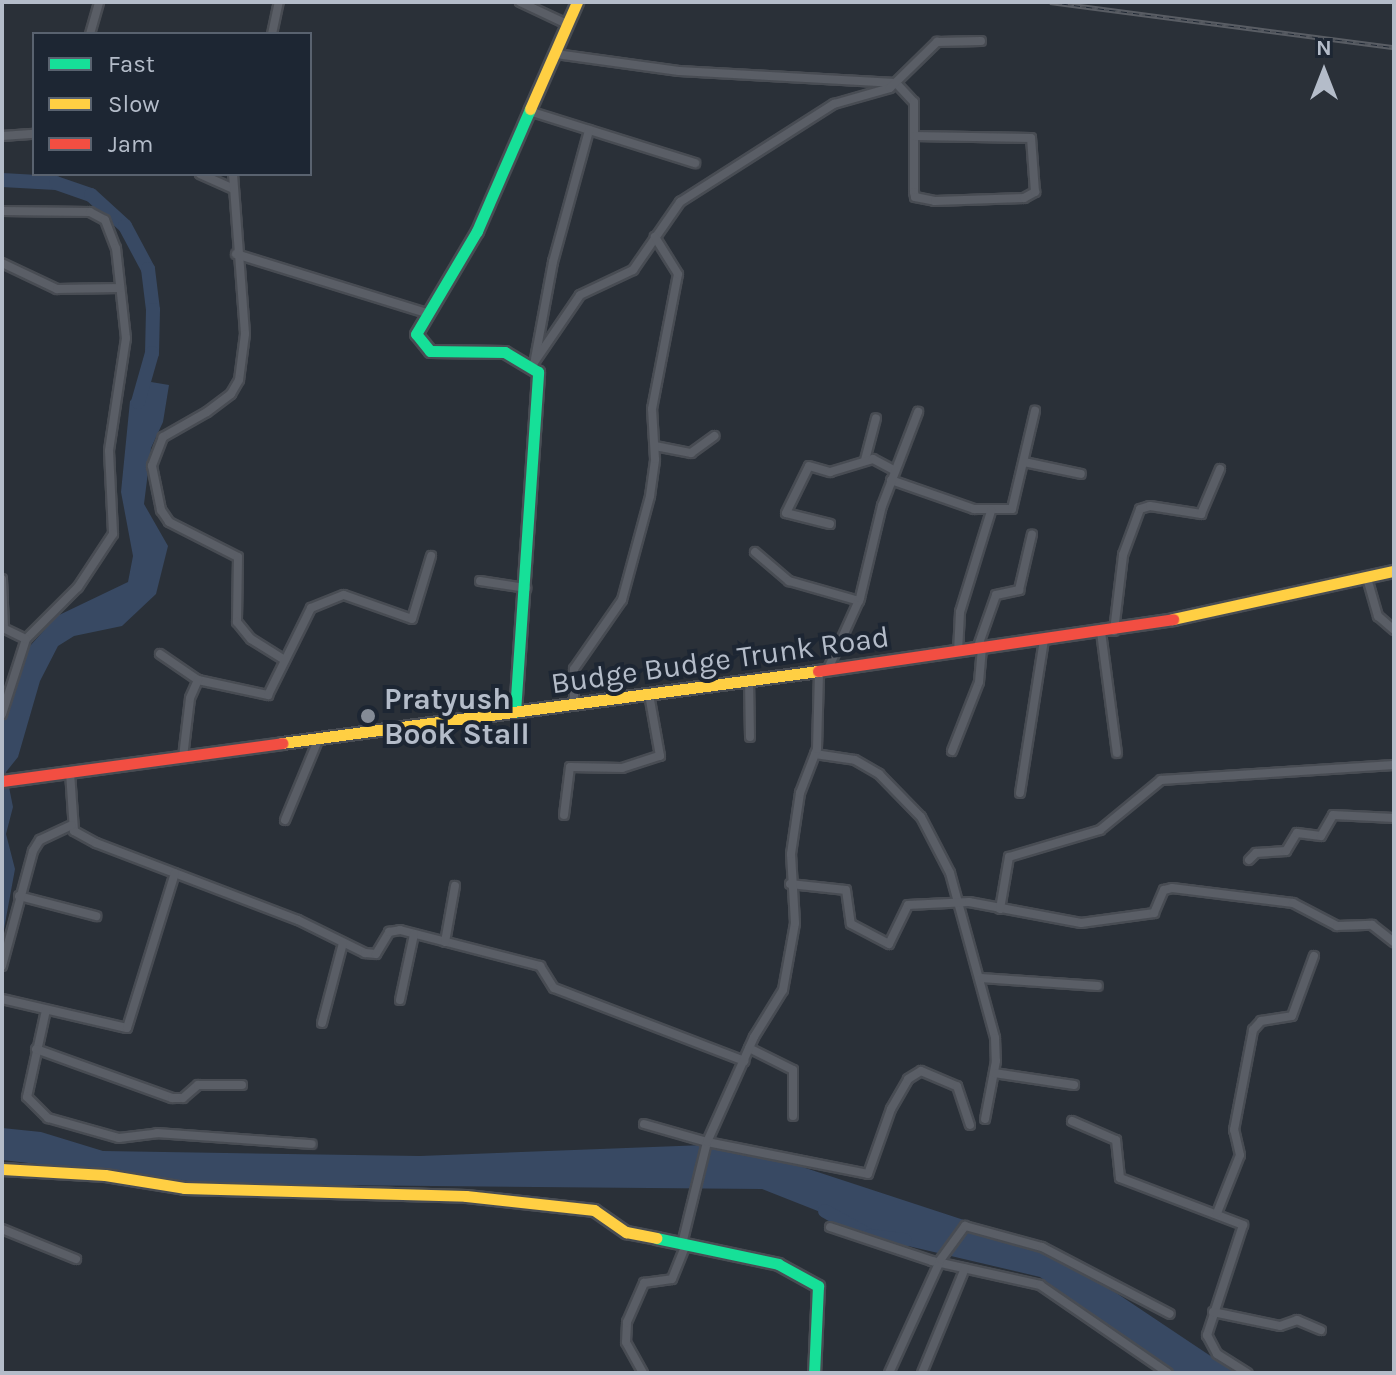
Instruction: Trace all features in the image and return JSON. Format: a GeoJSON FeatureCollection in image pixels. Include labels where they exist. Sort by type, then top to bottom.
{"type":"FeatureCollection","features":[{"type":"Feature","properties":{"kind":"street"},"geometry":{"type":"LineString","coordinates":[[90,32],[97,2]]}},
{"type":"Feature","properties":{"kind":"street"},"geometry":{"type":"LineString","coordinates":[[272,32],[279,2]]}},
{"type":"Feature","properties":{"kind":"street"},"geometry":{"type":"LineString","coordinates":[[520,2],[567,24]]}},
{"type":"Feature","properties":{"kind":"street"},"geometry":{"type":"LineString","coordinates":[[534,362],[498,351],[430,351],[416,338],[427,313],[477,231],[532,112],[577,2]]}},
{"type":"Feature","properties":{"kind":"street"},"geometry":{"type":"LineString","coordinates":[[534,362],[580,295],[633,270],[680,202],[834,104],[882,92],[896,83],[937,42],[981,41]]}},
{"type":"Feature","properties":{"kind":"street"},"geometry":{"type":"LineString","coordinates":[[556,54],[679,71],[896,83],[914,102],[914,136],[918,199],[1024,198],[1035,192],[1036,145],[1031,138],[914,136]]}},
{"type":"Feature","properties":{"kind":"street"},"geometry":{"type":"LineString","coordinates":[[532,112],[695,163]]}},
{"type":"Feature","properties":{"kind":"street"},"geometry":{"type":"LineString","coordinates":[[515,712],[526,588],[538,378],[534,362],[553,262],[589,130]]}},
{"type":"Feature","properties":{"kind":"street"},"geometry":{"type":"LineString","coordinates":[[2,136],[32,134]]}},
{"type":"Feature","properties":{"kind":"street"},"geometry":{"type":"LineString","coordinates":[[205,176],[232,188]]}},
{"type":"Feature","properties":{"kind":"street"},"geometry":{"type":"LineString","coordinates":[[233,176],[236,254],[245,334],[236,388],[207,412],[163,437],[152,466],[164,517],[238,557],[237,622],[251,639],[283,659]]}},
{"type":"Feature","properties":{"kind":"street"},"geometry":{"type":"LineString","coordinates":[[2,211],[99,215],[113,234],[126,338],[109,451],[113,534],[78,587],[26,639],[2,714]]}},
{"type":"Feature","properties":{"kind":"street"},"geometry":{"type":"LineString","coordinates":[[574,704],[574,669],[622,600],[650,496],[655,446],[652,409],[678,274],[655,237]]}},
{"type":"Feature","properties":{"kind":"street"},"geometry":{"type":"LineString","coordinates":[[236,254],[427,313]]}},
{"type":"Feature","properties":{"kind":"street"},"geometry":{"type":"LineString","coordinates":[[2,263],[57,289],[120,288]]}},
{"type":"Feature","properties":{"kind":"street"},"geometry":{"type":"LineString","coordinates":[[891,480],[991,511],[1015,507],[1035,411]]}},
{"type":"Feature","properties":{"kind":"street"},"geometry":{"type":"LineString","coordinates":[[643,1373],[626,1342],[627,1322],[644,1283],[672,1279],[684,1245],[695,1186],[707,1145],[749,1048],[783,990],[795,923],[790,884],[800,793],[815,754],[823,670],[859,601],[894,470],[918,412]]}},
{"type":"Feature","properties":{"kind":"street"},"geometry":{"type":"LineString","coordinates":[[865,460],[876,418]]}},
{"type":"Feature","properties":{"kind":"street"},"geometry":{"type":"LineString","coordinates":[[655,446],[691,453],[714,436]]}},
{"type":"Feature","properties":{"kind":"street"},"geometry":{"type":"LineString","coordinates":[[830,524],[786,513],[807,467],[812,464],[830,472],[865,460],[881,461],[894,470]]}},
{"type":"Feature","properties":{"kind":"street"},"geometry":{"type":"LineString","coordinates":[[1024,462],[1081,474]]}},
{"type":"Feature","properties":{"kind":"street"},"geometry":{"type":"LineString","coordinates":[[1114,631],[1123,555],[1140,509],[1150,506],[1201,514],[1220,469]]}},
{"type":"Feature","properties":{"kind":"street"},"geometry":{"type":"LineString","coordinates":[[958,652],[960,612],[991,511]]}},
{"type":"Feature","properties":{"kind":"street"},"geometry":{"type":"LineString","coordinates":[[952,751],[979,682],[980,649],[996,595],[1019,590],[1032,534]]}},
{"type":"Feature","properties":{"kind":"street"},"geometry":{"type":"LineString","coordinates":[[755,552],[789,581],[859,601]]}},
{"type":"Feature","properties":{"kind":"street"},"geometry":{"type":"LineString","coordinates":[[160,654],[198,680],[268,695],[283,659],[311,608],[332,597],[344,595],[408,619],[415,617],[431,556]]}},
{"type":"Feature","properties":{"kind":"street","name":"Budge Budge Trunk Road"},"geometry":{"type":"LineString","coordinates":[[4,781],[1114,631],[1394,571]]}},
{"type":"Feature","properties":{"kind":"street"},"geometry":{"type":"LineString","coordinates":[[1367,578],[1378,616],[1394,630]]}},
{"type":"Feature","properties":{"kind":"street"},"geometry":{"type":"LineString","coordinates":[[2,579],[3,628],[26,639]]}},
{"type":"Feature","properties":{"kind":"street"},"geometry":{"type":"LineString","coordinates":[[480,581],[526,588]]}},
{"type":"Feature","properties":{"kind":"street"},"geometry":{"type":"LineString","coordinates":[[1101,632],[1117,753]]}},
{"type":"Feature","properties":{"kind":"street"},"geometry":{"type":"LineString","coordinates":[[1020,793],[1044,640]]}},
{"type":"Feature","properties":{"kind":"street"},"geometry":{"type":"LineString","coordinates":[[183,757],[190,698],[198,680]]}},
{"type":"Feature","properties":{"kind":"street"},"geometry":{"type":"LineString","coordinates":[[749,680],[750,737]]}},
{"type":"Feature","properties":{"kind":"street"},"geometry":{"type":"LineString","coordinates":[[564,815],[570,767],[622,768],[660,756],[649,694]]}},
{"type":"Feature","properties":{"kind":"street"},"geometry":{"type":"LineString","coordinates":[[285,820],[319,738]]}},
{"type":"Feature","properties":{"kind":"street"},"geometry":{"type":"LineString","coordinates":[[815,754],[863,764],[902,795],[921,817],[961,902],[995,1038],[994,1073],[985,1119]]}},
{"type":"Feature","properties":{"kind":"street"},"geometry":{"type":"LineString","coordinates":[[1000,909],[1009,857],[1100,830],[1161,780],[1394,765]]}},
{"type":"Feature","properties":{"kind":"street"},"geometry":{"type":"LineString","coordinates":[[70,772],[72,825]]}},
{"type":"Feature","properties":{"kind":"street"},"geometry":{"type":"LineString","coordinates":[[1249,860],[1256,853],[1286,851],[1297,833],[1321,836],[1335,814],[1394,818]]}},
{"type":"Feature","properties":{"kind":"street"},"geometry":{"type":"LineString","coordinates":[[72,825],[96,843],[376,954],[389,932],[414,934],[540,966],[554,988],[744,1061]]}},
{"type":"Feature","properties":{"kind":"street"},"geometry":{"type":"LineString","coordinates":[[2,966],[19,896],[40,840],[72,825]]}},
{"type":"Feature","properties":{"kind":"street"},"geometry":{"type":"LineString","coordinates":[[2,999],[121,1028],[131,1024],[175,873]]}},
{"type":"Feature","properties":{"kind":"street"},"geometry":{"type":"LineString","coordinates":[[790,884],[846,890],[851,924],[889,944],[904,908],[961,902],[1058,922],[1133,919],[1159,911],[1164,890],[1172,888],[1293,903],[1337,926],[1372,925],[1394,942]]}},
{"type":"Feature","properties":{"kind":"street"},"geometry":{"type":"LineString","coordinates":[[445,942],[455,886]]}},
{"type":"Feature","properties":{"kind":"street"},"geometry":{"type":"LineString","coordinates":[[19,896],[96,916]]}},
{"type":"Feature","properties":{"kind":"street"},"geometry":{"type":"LineString","coordinates":[[400,1000],[414,934]]}},
{"type":"Feature","properties":{"kind":"street"},"geometry":{"type":"LineString","coordinates":[[322,1023],[343,943]]}},
{"type":"Feature","properties":{"kind":"street"},"geometry":{"type":"LineString","coordinates":[[1217,1213],[1240,1155],[1234,1130],[1253,1030],[1261,1021],[1292,1016],[1314,956]]}},
{"type":"Feature","properties":{"kind":"street"},"geometry":{"type":"LineString","coordinates":[[981,978],[1057,987],[1098,986]]}},
{"type":"Feature","properties":{"kind":"street"},"geometry":{"type":"LineString","coordinates":[[46,1010],[27,1097],[48,1118],[119,1138],[157,1133],[312,1144]]}},
{"type":"Feature","properties":{"kind":"street"},"geometry":{"type":"LineString","coordinates":[[749,1048],[793,1070],[793,1116]]}},
{"type":"Feature","properties":{"kind":"street"},"geometry":{"type":"LineString","coordinates":[[36,1049],[172,1098],[183,1098],[198,1085],[242,1085]]}},
{"type":"Feature","properties":{"kind":"street"},"geometry":{"type":"LineString","coordinates":[[644,1124],[707,1145],[868,1174],[891,1109],[908,1079],[921,1071],[957,1086],[970,1125]]}},
{"type":"Feature","properties":{"kind":"street"},"geometry":{"type":"LineString","coordinates":[[994,1073],[1074,1085]]}},
{"type":"Feature","properties":{"kind":"street"},"geometry":{"type":"LineString","coordinates":[[1072,1121],[1116,1140],[1120,1178],[1217,1213],[1244,1228],[1207,1335],[1212,1347],[1248,1373]]}},
{"type":"Feature","properties":{"kind":"street"},"geometry":{"type":"LineString","coordinates":[[2,1169],[105,1175],[184,1188],[506,1199],[594,1210],[626,1232],[778,1264],[818,1286],[814,1373]]}},
{"type":"Feature","properties":{"kind":"street"},"geometry":{"type":"LineString","coordinates":[[889,1373],[940,1261],[958,1229],[973,1226],[1042,1247],[1170,1314]]}},
{"type":"Feature","properties":{"kind":"street"},"geometry":{"type":"LineString","coordinates":[[830,1227],[940,1261],[1051,1290],[1168,1373]]}},
{"type":"Feature","properties":{"kind":"street"},"geometry":{"type":"LineString","coordinates":[[2,1229],[76,1259]]}},
{"type":"Feature","properties":{"kind":"street"},"geometry":{"type":"LineString","coordinates":[[922,1373],[965,1268]]}},
{"type":"Feature","properties":{"kind":"street"},"geometry":{"type":"LineString","coordinates":[[1213,1312],[1280,1326],[1297,1320],[1321,1330]]}},
{"type":"Feature","properties":{"kind":"water"},"geometry":{"type":"Polygon","coordinates":[[[151,382],[169,385],[163,422],[151,448],[144,504],[168,546],[156,594],[122,626],[74,636],[58,646],[40,681],[18,757],[6,772],[13,807],[6,834],[15,869],[2,940],[2,727],[19,658],[57,616],[128,582],[133,556],[121,492],[130,401],[151,382]]]}},
{"type":"Feature","properties":{"kind":"water"},"geometry":{"type":"Polygon","coordinates":[[[2,1128],[41,1132],[103,1151],[420,1156],[705,1145],[775,1158],[1049,1248],[1236,1373],[1174,1373],[1040,1277],[904,1245],[762,1189],[214,1184],[2,1160],[2,1128]]]}},
{"type":"Feature","properties":{"kind":"waterway"},"geometry":{"type":"LineString","coordinates":[[2,180],[56,183],[91,195],[125,226],[148,269],[153,310],[152,353],[138,402]]}},
{"type":"Feature","properties":{"kind":"waterway"},"geometry":{"type":"LineString","coordinates":[[825,1211],[870,1236],[905,1240]]}},
{"type":"Feature","properties":{"kind":"railway"},"geometry":{"type":"LineString","coordinates":[[1050,2],[1394,47]]}},
{"type":"Feature","properties":{"kind":"traffic: fast"},"geometry":{"type":"LineString","coordinates":[[515,712],[538,372],[505,352],[430,351],[416,334],[477,231],[530,109]]}},
{"type":"Feature","properties":{"kind":"traffic: fast"},"geometry":{"type":"LineString","coordinates":[[656,1238],[778,1264],[818,1286],[814,1373]]}},
{"type":"Feature","properties":{"kind":"traffic: slow"},"geometry":{"type":"LineString","coordinates":[[530,109],[577,2]]}},
{"type":"Feature","properties":{"kind":"traffic: slow"},"geometry":{"type":"LineString","coordinates":[[1173,619],[1394,571]]}},
{"type":"Feature","properties":{"kind":"traffic: slow"},"geometry":{"type":"LineString","coordinates":[[282,743],[818,671]]}},
{"type":"Feature","properties":{"kind":"traffic: slow"},"geometry":{"type":"LineString","coordinates":[[2,1169],[105,1175],[184,1188],[466,1196],[594,1210],[626,1232],[656,1238]]}},
{"type":"Feature","properties":{"kind":"traffic: jam"},"geometry":{"type":"LineString","coordinates":[[818,671],[1173,619]]}},
{"type":"Feature","properties":{"kind":"traffic: jam"},"geometry":{"type":"LineString","coordinates":[[2,781],[282,743]]}},
{"type":"Feature","properties":{"kind":"place","name":"Pratyush Book Stall"},"geometry":{"type":"Point","coordinates":[368,716]}}]}
